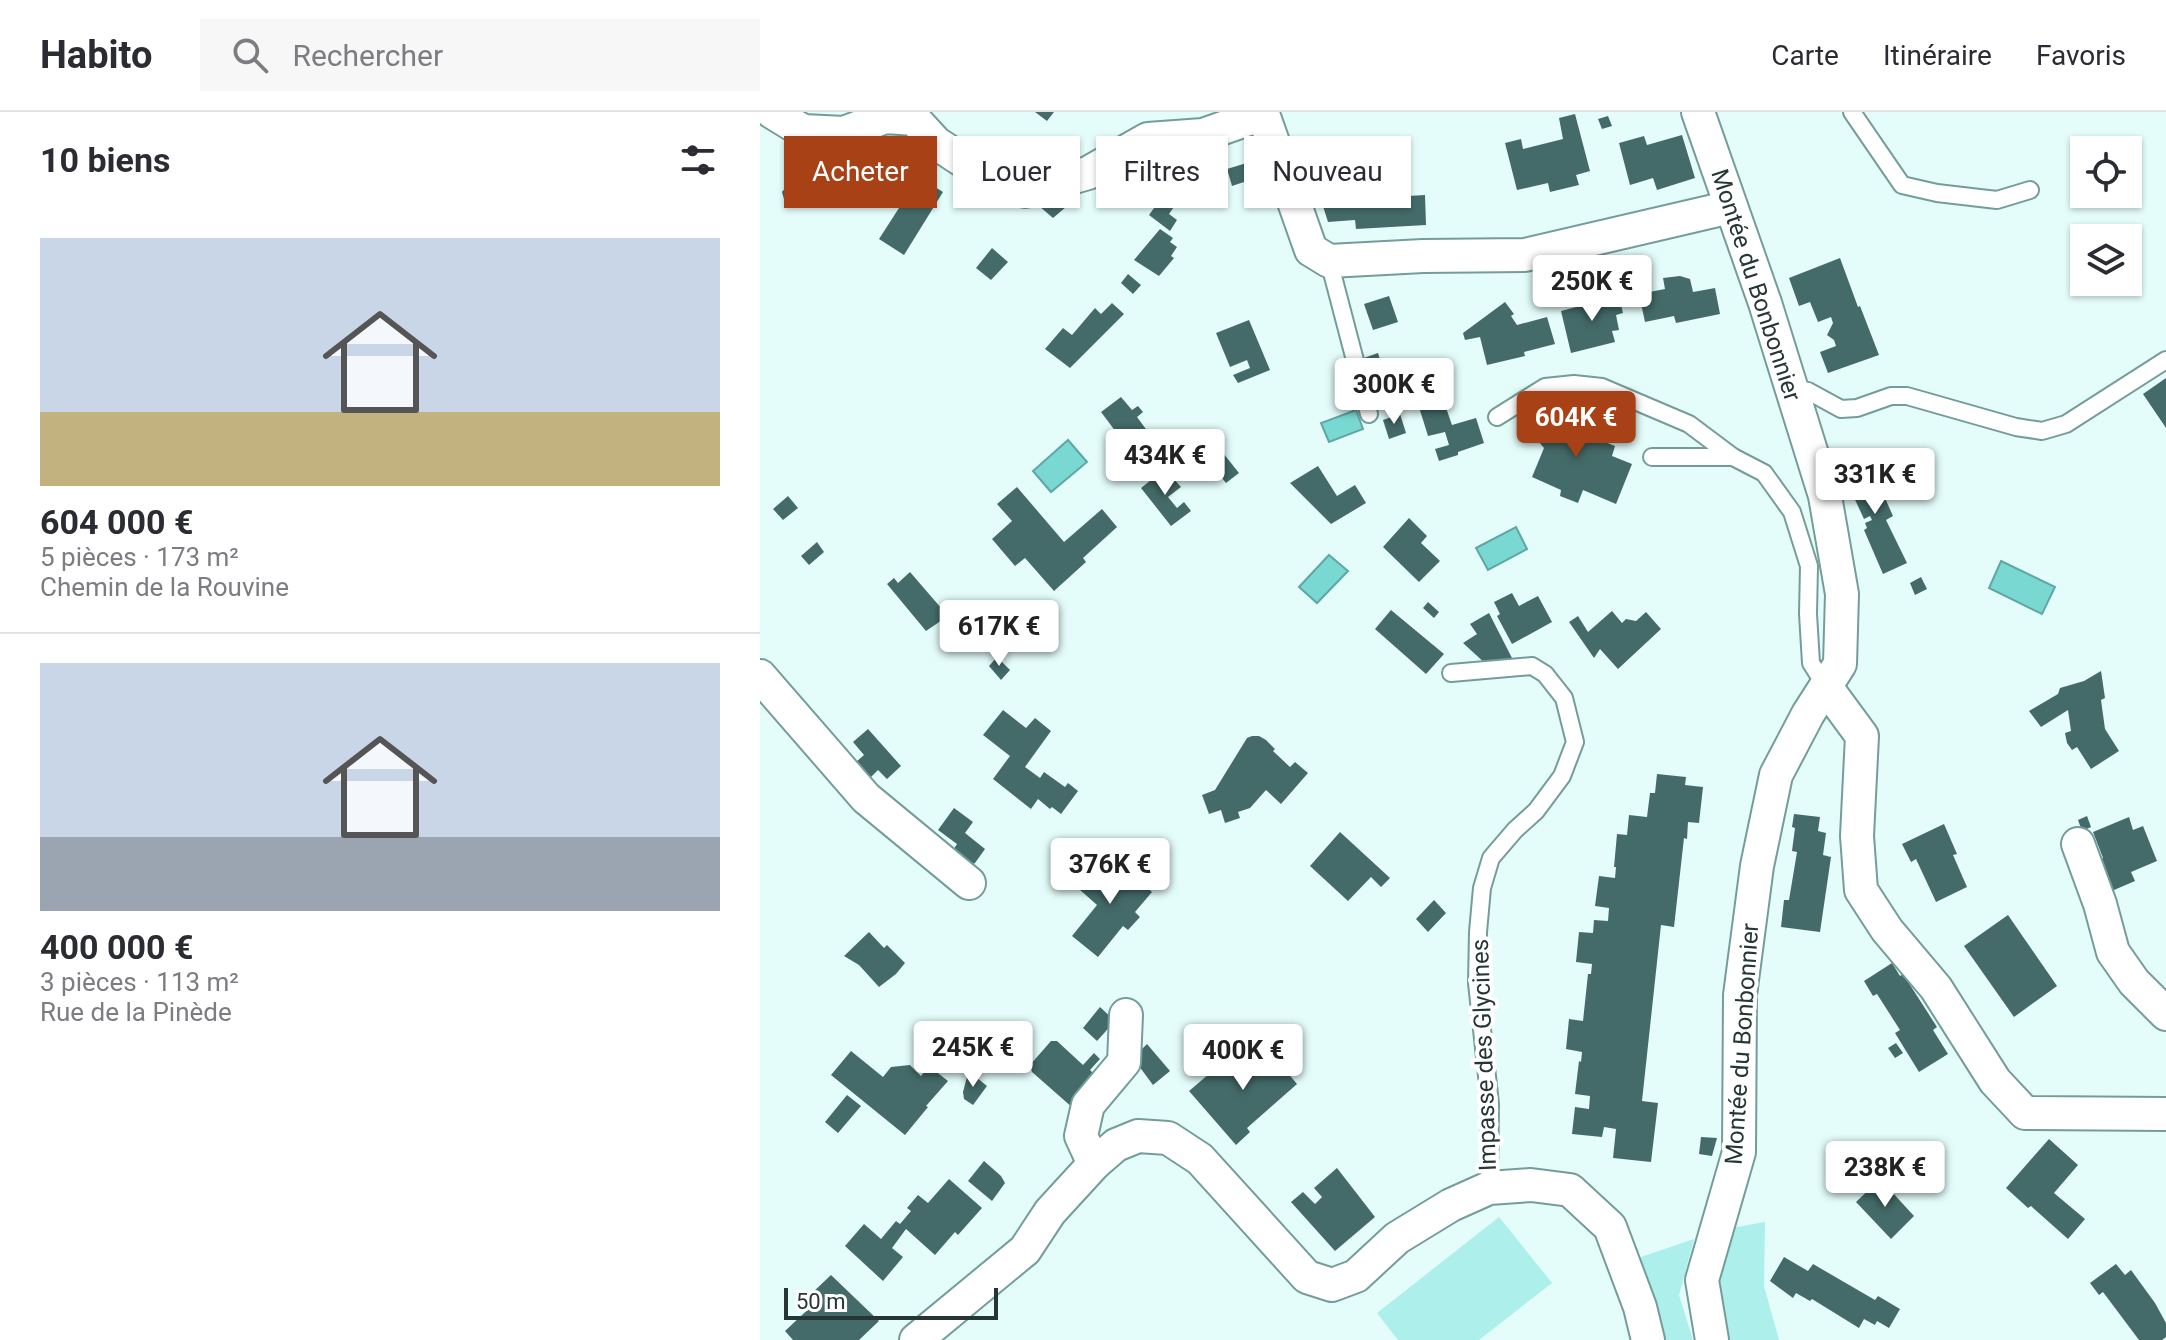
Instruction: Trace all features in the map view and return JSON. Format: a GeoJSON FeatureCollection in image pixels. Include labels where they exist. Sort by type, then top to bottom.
{"type":"FeatureCollection","features":[{"type":"Feature","properties":{"kind":"street"},"geometry":{"type":"LineString","coordinates":[[772,112],[803,131],[844,133],[885,117],[914,119],[936,143],[968,164],[1025,191],[1088,173],[1148,139],[1203,135],[1263,114],[1311,250],[1329,261],[1525,255],[1731,207]]}},
{"type":"Feature","properties":{"kind":"street","name":"Montée du Bonbonnier"},"geometry":{"type":"LineString","coordinates":[[1698,112],[1765,303],[1825,496],[1842,594],[1840,664],[1808,714],[1776,775],[1757,866],[1740,995],[1739,1152],[1702,1280],[1712,1340]]}},
{"type":"Feature","properties":{"kind":"street"},"geometry":{"type":"LineString","coordinates":[[760,676],[866,798],[969,883]]}},
{"type":"Feature","properties":{"kind":"street"},"geometry":{"type":"LineString","coordinates":[[1826,687],[1862,736],[1857,836],[1861,890],[1887,930],[1936,988],[1995,1081],[2025,1113],[2166,1114]]}},
{"type":"Feature","properties":{"kind":"street"},"geometry":{"type":"LineString","coordinates":[[2078,844],[2100,904],[2113,952],[2134,982],[2166,1014]]}},
{"type":"Feature","properties":{"kind":"street"},"geometry":{"type":"LineString","coordinates":[[1094,1164],[1081,1136],[1088,1105],[1124,1062],[1126,1015]]}},
{"type":"Feature","properties":{"kind":"street"},"geometry":{"type":"LineString","coordinates":[[916,1340],[1025,1250],[1050,1212],[1094,1164],[1116,1145],[1138,1136],[1168,1138],[1200,1159],[1307,1277],[1332,1285],[1356,1276],[1397,1238],[1451,1205],[1489,1188],[1531,1185],[1570,1190],[1610,1227],[1640,1307],[1648,1340]]}},
{"type":"Feature","properties":{"kind":"lane"},"geometry":{"type":"LineString","coordinates":[[1852,112],[1902,185],[1937,193],[1997,200],[2030,190]]}},
{"type":"Feature","properties":{"kind":"lane"},"geometry":{"type":"LineString","coordinates":[[1329,261],[1369,414]]}},
{"type":"Feature","properties":{"kind":"lane"},"geometry":{"type":"LineString","coordinates":[[1791,388],[1808,391],[1841,409],[1857,408],[1891,396],[1907,396],[2016,427],[2042,431],[2066,424],[2166,360]]}},
{"type":"Feature","properties":{"kind":"lane"},"geometry":{"type":"LineString","coordinates":[[1497,417],[1545,387],[1574,384],[1602,387],[1689,424],[1733,457],[1764,473],[1792,512],[1809,566],[1811,663],[1826,687]]}},
{"type":"Feature","properties":{"kind":"lane"},"geometry":{"type":"LineString","coordinates":[[1652,457],[1733,457]]}},
{"type":"Feature","properties":{"kind":"lane","name":"Impasse des Glycines"},"geometry":{"type":"LineString","coordinates":[[1451,673],[1532,666],[1545,674],[1564,698],[1575,742],[1562,776],[1536,811],[1491,858],[1482,888],[1477,983],[1490,1104],[1489,1188]]}},
{"type":"Feature","properties":{"kind":"shaded area"},"geometry":{"type":"Polygon","coordinates":[[[1588,396],[1629,414],[1621,435],[1580,418],[1588,396]]]}},
{"type":"Feature","properties":{"kind":"shaded area"},"geometry":{"type":"Polygon","coordinates":[[[1356,410],[1363,429],[1329,442],[1321,423],[1356,410]]]}},
{"type":"Feature","properties":{"kind":"shaded area"},"geometry":{"type":"Polygon","coordinates":[[[1068,440],[1087,462],[1051,492],[1033,471],[1068,440]]]}},
{"type":"Feature","properties":{"kind":"shaded area"},"geometry":{"type":"Polygon","coordinates":[[[1516,527],[1527,549],[1488,570],[1476,548],[1516,527]]]}},
{"type":"Feature","properties":{"kind":"shaded area"},"geometry":{"type":"Polygon","coordinates":[[[1329,555],[1348,571],[1317,603],[1299,587],[1329,555]]]}},
{"type":"Feature","properties":{"kind":"shaded area"},"geometry":{"type":"Polygon","coordinates":[[[2001,561],[2055,587],[2042,614],[1989,588],[2001,561]]]}},
{"type":"Feature","properties":{"kind":"shaded area"},"geometry":{"type":"Polygon","coordinates":[[[1499,1217],[1552,1283],[1479,1340],[1398,1340],[1377,1313],[1499,1217]]]}},
{"type":"Feature","properties":{"kind":"shaded area"},"geometry":{"type":"Polygon","coordinates":[[[1765,1222],[1764,1286],[1779,1340],[1722,1340],[1712,1286],[1720,1230],[1765,1222]]]}},
{"type":"Feature","properties":{"kind":"shaded area"},"geometry":{"type":"Polygon","coordinates":[[[1694,1239],[1679,1295],[1693,1340],[1660,1340],[1635,1259],[1694,1239]]]}},
{"type":"Feature","properties":{"kind":"building"},"geometry":{"type":"Polygon","coordinates":[[[1035,112],[1054,112],[1047,121],[1035,112]]]}},
{"type":"Feature","properties":{"kind":"building"},"geometry":{"type":"Polygon","coordinates":[[[1575,114],[1590,171],[1576,175],[1579,185],[1550,192],[1548,183],[1517,190],[1505,143],[1521,139],[1523,149],[1563,139],[1559,118],[1575,114]]]}},
{"type":"Feature","properties":{"kind":"building"},"geometry":{"type":"Polygon","coordinates":[[[1608,116],[1612,126],[1602,129],[1598,119],[1608,116]]]}},
{"type":"Feature","properties":{"kind":"building"},"geometry":{"type":"Polygon","coordinates":[[[1682,135],[1695,178],[1657,190],[1653,178],[1630,185],[1619,143],[1644,136],[1647,145],[1682,135]]]}},
{"type":"Feature","properties":{"kind":"building"},"geometry":{"type":"Polygon","coordinates":[[[1244,164],[1244,182],[1232,186],[1228,169],[1244,164]]]}},
{"type":"Feature","properties":{"kind":"building"},"geometry":{"type":"Polygon","coordinates":[[[937,188],[943,192],[937,202],[937,188]]]}},
{"type":"Feature","properties":{"kind":"building"},"geometry":{"type":"Polygon","coordinates":[[[1425,195],[1426,225],[1356,229],[1355,220],[1328,222],[1324,208],[1411,208],[1411,196],[1425,195]]]}},
{"type":"Feature","properties":{"kind":"building"},"geometry":{"type":"Polygon","coordinates":[[[899,208],[933,208],[904,255],[879,239],[899,208]]]}},
{"type":"Feature","properties":{"kind":"building"},"geometry":{"type":"Polygon","coordinates":[[[1041,208],[1065,208],[1053,218],[1041,208]]]}},
{"type":"Feature","properties":{"kind":"building"},"geometry":{"type":"Polygon","coordinates":[[[1154,208],[1173,208],[1169,214],[1177,220],[1170,231],[1149,215],[1154,208]]]}},
{"type":"Feature","properties":{"kind":"building"},"geometry":{"type":"Polygon","coordinates":[[[1160,229],[1173,238],[1170,242],[1177,247],[1171,256],[1174,258],[1159,276],[1134,260],[1160,229]]]}},
{"type":"Feature","properties":{"kind":"building"},"geometry":{"type":"Polygon","coordinates":[[[992,248],[1008,262],[991,280],[976,268],[992,248]]]}},
{"type":"Feature","properties":{"kind":"building"},"geometry":{"type":"Polygon","coordinates":[[[1840,258],[1879,355],[1828,373],[1820,352],[1836,346],[1827,335],[1833,323],[1831,317],[1818,322],[1810,302],[1799,306],[1789,278],[1840,258]]]}},
{"type":"Feature","properties":{"kind":"building"},"geometry":{"type":"Polygon","coordinates":[[[1128,274],[1141,285],[1133,294],[1121,283],[1128,274]]]}},
{"type":"Feature","properties":{"kind":"building"},"geometry":{"type":"Polygon","coordinates":[[[1680,276],[1690,279],[1693,292],[1715,288],[1720,314],[1676,323],[1674,316],[1645,322],[1639,294],[1665,289],[1663,278],[1680,276]]]}},
{"type":"Feature","properties":{"kind":"building"},"geometry":{"type":"Polygon","coordinates":[[[1618,293],[1623,313],[1616,315],[1619,330],[1612,331],[1615,342],[1571,353],[1561,311],[1580,306],[1579,302],[1618,293]]]}},
{"type":"Feature","properties":{"kind":"building"},"geometry":{"type":"Polygon","coordinates":[[[1389,296],[1398,322],[1373,330],[1364,304],[1389,296]]]}},
{"type":"Feature","properties":{"kind":"building"},"geometry":{"type":"Polygon","coordinates":[[[1505,302],[1514,314],[1511,316],[1517,325],[1547,317],[1555,344],[1524,352],[1525,356],[1487,365],[1480,337],[1465,340],[1463,333],[1505,302]]]}},
{"type":"Feature","properties":{"kind":"building"},"geometry":{"type":"Polygon","coordinates":[[[1112,303],[1124,314],[1070,368],[1045,349],[1063,328],[1072,335],[1095,308],[1101,314],[1112,303]]]}},
{"type":"Feature","properties":{"kind":"building"},"geometry":{"type":"Polygon","coordinates":[[[1249,320],[1270,370],[1238,383],[1233,375],[1250,368],[1247,360],[1230,367],[1216,333],[1249,320]]]}},
{"type":"Feature","properties":{"kind":"building"},"geometry":{"type":"Polygon","coordinates":[[[1378,353],[1381,363],[1364,368],[1361,359],[1378,353]]]}},
{"type":"Feature","properties":{"kind":"building"},"geometry":{"type":"Polygon","coordinates":[[[2166,378],[2166,428],[2143,394],[2166,378]]]}},
{"type":"Feature","properties":{"kind":"building"},"geometry":{"type":"Polygon","coordinates":[[[1121,397],[1132,410],[1138,406],[1143,412],[1137,417],[1151,436],[1131,452],[1101,412],[1121,397]]]}},
{"type":"Feature","properties":{"kind":"building"},"geometry":{"type":"Polygon","coordinates":[[[1443,399],[1452,425],[1476,418],[1484,443],[1439,461],[1435,449],[1449,445],[1445,432],[1428,436],[1419,407],[1443,399]]]}},
{"type":"Feature","properties":{"kind":"building"},"geometry":{"type":"Polygon","coordinates":[[[1553,401],[1577,431],[1615,446],[1612,456],[1632,464],[1616,504],[1583,490],[1578,503],[1560,496],[1561,490],[1532,477],[1544,448],[1529,430],[1539,420],[1535,416],[1553,401]]]}},
{"type":"Feature","properties":{"kind":"building"},"geometry":{"type":"Polygon","coordinates":[[[1400,414],[1406,433],[1389,439],[1383,420],[1400,414]]]}},
{"type":"Feature","properties":{"kind":"building"},"geometry":{"type":"Polygon","coordinates":[[[1223,453],[1239,473],[1226,483],[1210,463],[1223,453]]]}},
{"type":"Feature","properties":{"kind":"building"},"geometry":{"type":"Polygon","coordinates":[[[1868,460],[1893,516],[1886,520],[1907,563],[1883,574],[1864,530],[1867,528],[1865,523],[1872,520],[1870,516],[1864,519],[1844,476],[1850,473],[1849,469],[1868,460]]]}},
{"type":"Feature","properties":{"kind":"building"},"geometry":{"type":"Polygon","coordinates":[[[1318,466],[1337,496],[1355,485],[1366,503],[1331,524],[1290,483],[1318,466]]]}},
{"type":"Feature","properties":{"kind":"building"},"geometry":{"type":"Polygon","coordinates":[[[1165,469],[1181,487],[1168,497],[1177,508],[1184,502],[1191,511],[1171,526],[1141,488],[1165,469]]]}},
{"type":"Feature","properties":{"kind":"building"},"geometry":{"type":"Polygon","coordinates":[[[1017,487],[1064,542],[1102,509],[1117,527],[1083,558],[1086,562],[1054,591],[1025,558],[1015,566],[992,539],[1012,521],[997,504],[1017,487]]]}},
{"type":"Feature","properties":{"kind":"building"},"geometry":{"type":"Polygon","coordinates":[[[788,496],[798,508],[783,520],[773,509],[788,496]]]}},
{"type":"Feature","properties":{"kind":"building"},"geometry":{"type":"Polygon","coordinates":[[[1409,518],[1427,536],[1421,543],[1440,561],[1419,582],[1383,547],[1409,518]]]}},
{"type":"Feature","properties":{"kind":"building"},"geometry":{"type":"Polygon","coordinates":[[[817,542],[824,552],[809,565],[801,556],[817,542]]]}},
{"type":"Feature","properties":{"kind":"building"},"geometry":{"type":"Polygon","coordinates":[[[910,572],[948,616],[926,631],[887,584],[894,578],[898,583],[910,572]]]}},
{"type":"Feature","properties":{"kind":"building"},"geometry":{"type":"Polygon","coordinates":[[[1921,577],[1927,589],[1915,595],[1910,583],[1921,577]]]}},
{"type":"Feature","properties":{"kind":"building"},"geometry":{"type":"Polygon","coordinates":[[[1512,593],[1519,606],[1538,596],[1552,622],[1512,644],[1497,616],[1500,614],[1494,602],[1512,593]]]}},
{"type":"Feature","properties":{"kind":"building"},"geometry":{"type":"Polygon","coordinates":[[[1428,602],[1439,612],[1434,618],[1423,608],[1428,602]]]}},
{"type":"Feature","properties":{"kind":"building"},"geometry":{"type":"Polygon","coordinates":[[[1391,610],[1444,654],[1426,674],[1375,629],[1391,610]]]}},
{"type":"Feature","properties":{"kind":"building"},"geometry":{"type":"Polygon","coordinates":[[[1612,611],[1622,623],[1626,619],[1636,621],[1646,612],[1661,629],[1618,669],[1600,649],[1594,658],[1569,622],[1578,616],[1588,632],[1612,611]]]}},
{"type":"Feature","properties":{"kind":"building"},"geometry":{"type":"Polygon","coordinates":[[[1489,613],[1512,658],[1487,665],[1463,643],[1477,634],[1470,624],[1489,613]]]}},
{"type":"Feature","properties":{"kind":"building"},"geometry":{"type":"Polygon","coordinates":[[[997,657],[1010,670],[1001,680],[989,666],[997,657]]]}},
{"type":"Feature","properties":{"kind":"building"},"geometry":{"type":"Polygon","coordinates":[[[2101,671],[2105,729],[2119,751],[2091,769],[2077,747],[2072,750],[2067,743],[2065,733],[2071,731],[2068,710],[2041,727],[2029,711],[2058,694],[2060,688],[2084,681],[2101,671]]]}},
{"type":"Feature","properties":{"kind":"building"},"geometry":{"type":"Polygon","coordinates":[[[1003,710],[1026,728],[1035,718],[1051,731],[1025,767],[1040,778],[1044,772],[1065,787],[1068,783],[1078,791],[1061,814],[1038,799],[1031,809],[993,779],[1010,756],[983,735],[1003,710]]]}},
{"type":"Feature","properties":{"kind":"building"},"geometry":{"type":"Polygon","coordinates":[[[868,729],[901,766],[887,779],[878,770],[870,778],[856,762],[864,755],[853,742],[868,729]]]}},
{"type":"Feature","properties":{"kind":"building"},"geometry":{"type":"Polygon","coordinates":[[[1252,736],[1266,740],[1290,767],[1295,762],[1308,773],[1281,804],[1266,790],[1250,808],[1238,812],[1240,818],[1225,823],[1221,810],[1209,814],[1202,795],[1215,790],[1247,738],[1252,736]]]}},
{"type":"Feature","properties":{"kind":"building"},"geometry":{"type":"Polygon","coordinates":[[[1657,774],[1686,777],[1685,785],[1703,787],[1699,823],[1688,822],[1687,839],[1684,838],[1674,927],[1661,925],[1642,1101],[1658,1103],[1651,1162],[1613,1158],[1616,1129],[1604,1127],[1602,1137],[1572,1134],[1575,1107],[1589,1109],[1590,1096],[1575,1094],[1582,1052],[1566,1049],[1569,1019],[1583,1021],[1588,974],[1591,974],[1592,964],[1576,962],[1579,932],[1593,933],[1594,920],[1608,921],[1609,908],[1595,906],[1599,876],[1615,878],[1617,834],[1627,835],[1629,815],[1647,817],[1650,793],[1655,793],[1657,774]]]}},
{"type":"Feature","properties":{"kind":"building"},"geometry":{"type":"Polygon","coordinates":[[[954,808],[973,822],[965,833],[985,849],[975,863],[964,871],[948,858],[957,844],[938,830],[954,808]]]}},
{"type":"Feature","properties":{"kind":"building"},"geometry":{"type":"Polygon","coordinates":[[[1794,814],[1820,817],[1818,831],[1826,833],[1823,855],[1831,857],[1820,932],[1781,927],[1784,900],[1789,900],[1797,852],[1792,851],[1794,814]]]}},
{"type":"Feature","properties":{"kind":"building"},"geometry":{"type":"Polygon","coordinates":[[[2087,816],[2091,827],[2082,831],[2078,820],[2087,816]]]}},
{"type":"Feature","properties":{"kind":"building"},"geometry":{"type":"Polygon","coordinates":[[[2129,817],[2133,830],[2143,826],[2157,861],[2131,872],[2135,881],[2107,893],[2094,862],[2103,858],[2093,832],[2129,817]]]}},
{"type":"Feature","properties":{"kind":"building"},"geometry":{"type":"Polygon","coordinates":[[[1944,824],[1967,887],[1936,902],[1916,859],[1911,862],[1902,844],[1944,824]]]}},
{"type":"Feature","properties":{"kind":"building"},"geometry":{"type":"Polygon","coordinates":[[[1340,832],[1390,878],[1381,887],[1371,877],[1348,901],[1310,866],[1340,832]]]}},
{"type":"Feature","properties":{"kind":"building"},"geometry":{"type":"Polygon","coordinates":[[[1106,858],[1152,892],[1135,912],[1140,917],[1128,930],[1123,926],[1098,957],[1072,936],[1097,905],[1079,889],[1106,858]]]}},
{"type":"Feature","properties":{"kind":"building"},"geometry":{"type":"Polygon","coordinates":[[[1434,900],[1446,913],[1428,932],[1416,919],[1434,900]]]}},
{"type":"Feature","properties":{"kind":"building"},"geometry":{"type":"Polygon","coordinates":[[[2008,915],[2057,986],[2014,1017],[1964,946],[2008,915]]]}},
{"type":"Feature","properties":{"kind":"building"},"geometry":{"type":"Polygon","coordinates":[[[869,932],[905,963],[879,987],[859,965],[844,956],[869,932]]]}},
{"type":"Feature","properties":{"kind":"building"},"geometry":{"type":"Polygon","coordinates":[[[1892,963],[1900,976],[1903,974],[1937,1027],[1933,1030],[1948,1054],[1919,1072],[1895,1033],[1900,1030],[1877,994],[1873,996],[1864,981],[1892,963]]]}},
{"type":"Feature","properties":{"kind":"building"},"geometry":{"type":"Polygon","coordinates":[[[1100,1007],[1115,1021],[1097,1041],[1083,1028],[1100,1007]]]}},
{"type":"Feature","properties":{"kind":"building"},"geometry":{"type":"Polygon","coordinates":[[[1051,1041],[1057,1041],[1083,1065],[1094,1053],[1100,1059],[1090,1070],[1097,1077],[1073,1108],[1032,1072],[1030,1065],[1051,1041]]]}},
{"type":"Feature","properties":{"kind":"building"},"geometry":{"type":"Polygon","coordinates":[[[1896,1043],[1903,1053],[1895,1058],[1888,1048],[1896,1043]]]}},
{"type":"Feature","properties":{"kind":"building"},"geometry":{"type":"Polygon","coordinates":[[[1147,1044],[1170,1071],[1153,1085],[1133,1058],[1147,1044]]]}},
{"type":"Feature","properties":{"kind":"building"},"geometry":{"type":"Polygon","coordinates":[[[1263,1044],[1297,1084],[1247,1128],[1250,1132],[1236,1145],[1189,1091],[1223,1062],[1232,1073],[1263,1044]]]}},
{"type":"Feature","properties":{"kind":"building"},"geometry":{"type":"Polygon","coordinates":[[[851,1051],[883,1077],[891,1067],[910,1065],[921,1076],[929,1066],[948,1081],[905,1135],[831,1075],[851,1051]]]}},
{"type":"Feature","properties":{"kind":"building"},"geometry":{"type":"Polygon","coordinates":[[[971,1073],[987,1086],[973,1105],[964,1099],[963,1092],[971,1073]]]}},
{"type":"Feature","properties":{"kind":"building"},"geometry":{"type":"Polygon","coordinates":[[[847,1095],[861,1106],[838,1133],[825,1122],[847,1095]]]}},
{"type":"Feature","properties":{"kind":"building"},"geometry":{"type":"Polygon","coordinates":[[[1701,1137],[1717,1138],[1712,1156],[1699,1154],[1701,1137]]]}},
{"type":"Feature","properties":{"kind":"building"},"geometry":{"type":"Polygon","coordinates":[[[2049,1139],[2078,1165],[2054,1193],[2085,1219],[2068,1239],[2006,1188],[2049,1139]]]}},
{"type":"Feature","properties":{"kind":"building"},"geometry":{"type":"Polygon","coordinates":[[[984,1161],[1005,1183],[992,1201],[968,1181],[984,1161]]]}},
{"type":"Feature","properties":{"kind":"building"},"geometry":{"type":"Polygon","coordinates":[[[1337,1168],[1375,1217],[1335,1251],[1291,1202],[1303,1192],[1315,1204],[1322,1197],[1314,1188],[1337,1168]]]}},
{"type":"Feature","properties":{"kind":"building"},"geometry":{"type":"Polygon","coordinates":[[[949,1179],[982,1208],[935,1255],[906,1229],[892,1248],[903,1257],[883,1281],[845,1246],[864,1224],[881,1239],[896,1221],[900,1224],[911,1211],[907,1208],[918,1195],[928,1203],[949,1179]]]}},
{"type":"Feature","properties":{"kind":"building"},"geometry":{"type":"Polygon","coordinates":[[[1880,1179],[1914,1216],[1891,1239],[1856,1202],[1880,1179]]]}},
{"type":"Feature","properties":{"kind":"building"},"geometry":{"type":"Polygon","coordinates":[[[1784,1257],[1808,1271],[1813,1264],[1875,1300],[1878,1296],[1900,1309],[1889,1328],[1877,1321],[1875,1325],[1864,1319],[1859,1328],[1812,1299],[1810,1301],[1796,1293],[1793,1298],[1770,1281],[1784,1257]]]}},
{"type":"Feature","properties":{"kind":"building"},"geometry":{"type":"Polygon","coordinates":[[[2116,1264],[2125,1275],[2131,1270],[2155,1303],[2166,1323],[2166,1337],[2162,1340],[2139,1340],[2103,1292],[2099,1295],[2090,1283],[2116,1264]]]}},
{"type":"Feature","properties":{"kind":"building"},"geometry":{"type":"Polygon","coordinates":[[[831,1275],[879,1321],[859,1340],[793,1340],[785,1331],[818,1300],[812,1293],[831,1275]]]}}]}
